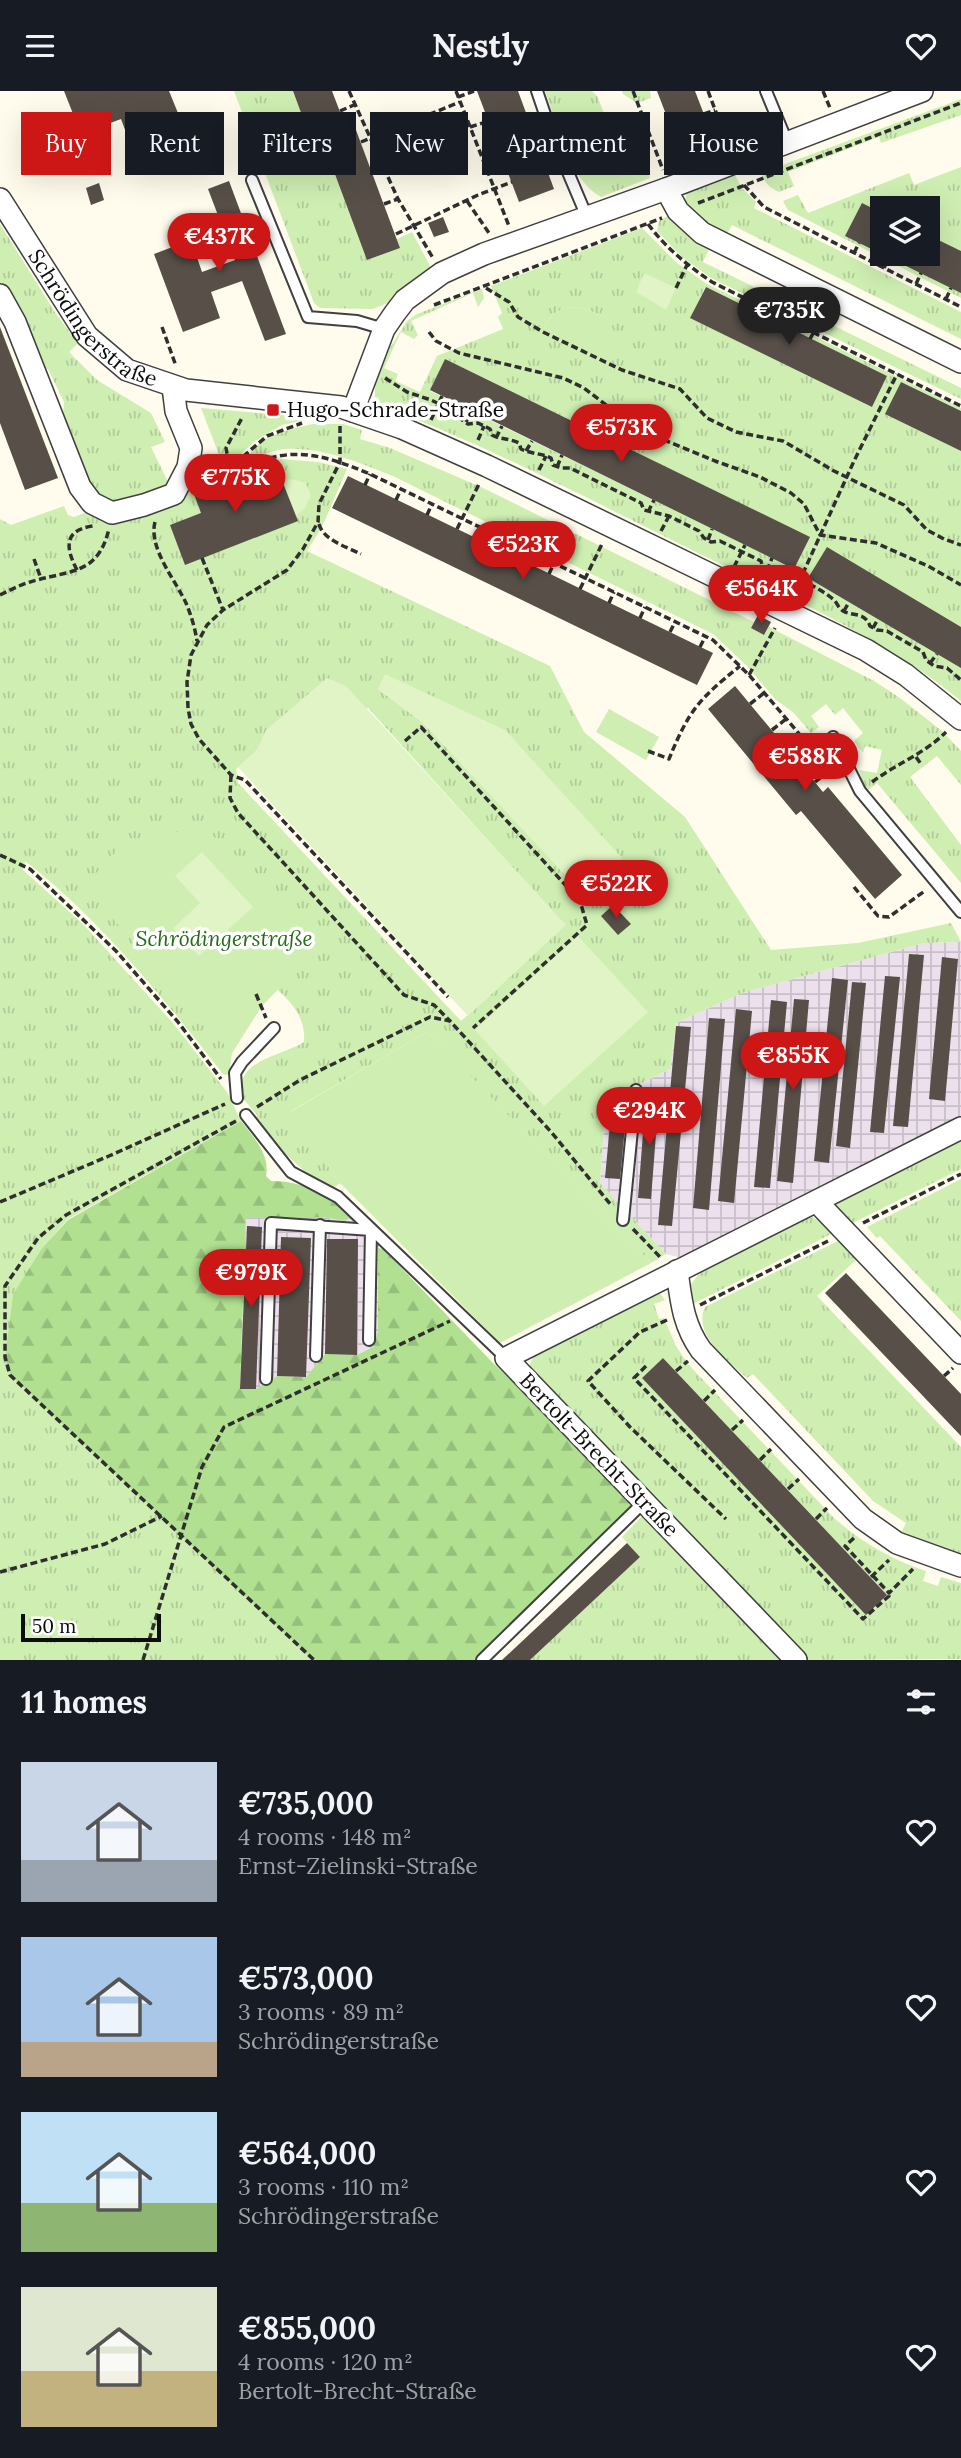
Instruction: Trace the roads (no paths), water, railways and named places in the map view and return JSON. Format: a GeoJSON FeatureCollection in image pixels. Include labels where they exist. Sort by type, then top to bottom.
{"type":"FeatureCollection","features":[{"type":"Feature","properties":{"kind":"street"},"geometry":{"type":"LineString","coordinates":[[346,416],[384,329],[405,300],[442,274],[485,254],[666,183],[787,142],[922,91]]}},
{"type":"Feature","properties":{"kind":"street"},"geometry":{"type":"LineString","coordinates":[[666,183],[678,211],[702,233],[961,362]]}},
{"type":"Feature","properties":{"kind":"street","name":"Schrödingerstraße"},"geometry":{"type":"LineString","coordinates":[[0,199],[87,335],[127,370],[341,407],[346,416],[422,436],[866,650],[906,675],[953,726]]}},
{"type":"Feature","properties":{"kind":"street","name":"Schrödingerstraße"},"geometry":{"type":"LineString","coordinates":[[0,295],[15,322],[80,487],[92,503],[112,513],[174,494],[188,467],[191,449],[176,411],[176,379]]}},
{"type":"Feature","properties":{"kind":"street","name":"Bertolt-Brecht-Straße"},"geometry":{"type":"LineString","coordinates":[[796,1660],[506,1358],[961,1128]]}},
{"type":"Feature","properties":{"kind":"street"},"geometry":{"type":"LineString","coordinates":[[817,1202],[961,1353]]}},
{"type":"Feature","properties":{"kind":"street"},"geometry":{"type":"LineString","coordinates":[[677,1271],[689,1333],[701,1350],[835,1490],[863,1519],[897,1543],[961,1566]]}},
{"type":"Feature","properties":{"kind":"lane"},"geometry":{"type":"LineString","coordinates":[[537,91],[551,132],[584,209]]}},
{"type":"Feature","properties":{"kind":"lane"},"geometry":{"type":"LineString","coordinates":[[766,91],[787,142]]}},
{"type":"Feature","properties":{"kind":"lane"},"geometry":{"type":"LineString","coordinates":[[252,180],[308,317],[357,321],[384,329]]}},
{"type":"Feature","properties":{"kind":"lane"},"geometry":{"type":"LineString","coordinates":[[834,737],[860,791],[961,912]]}},
{"type":"Feature","properties":{"kind":"lane"},"geometry":{"type":"LineString","coordinates":[[237,1098],[235,1073],[274,1028]]}},
{"type":"Feature","properties":{"kind":"lane"},"geometry":{"type":"LineString","coordinates":[[623,1220],[636,1090]]}},
{"type":"Feature","properties":{"kind":"lane"},"geometry":{"type":"LineString","coordinates":[[246,1115],[291,1172],[338,1197],[506,1358]]}},
{"type":"Feature","properties":{"kind":"lane"},"geometry":{"type":"LineString","coordinates":[[266,1379],[271,1223],[371,1230]]}},
{"type":"Feature","properties":{"kind":"lane"},"geometry":{"type":"LineString","coordinates":[[316,1356],[320,1225]]}},
{"type":"Feature","properties":{"kind":"lane"},"geometry":{"type":"LineString","coordinates":[[369,1340],[371,1230]]}},
{"type":"Feature","properties":{"kind":"lane"},"geometry":{"type":"LineString","coordinates":[[482,1660],[644,1502]]}},
{"type":"Feature","properties":{"kind":"place","name":"Hugo-Schrade-Straße"},"geometry":{"type":"Point","coordinates":[273,410]}}]}
